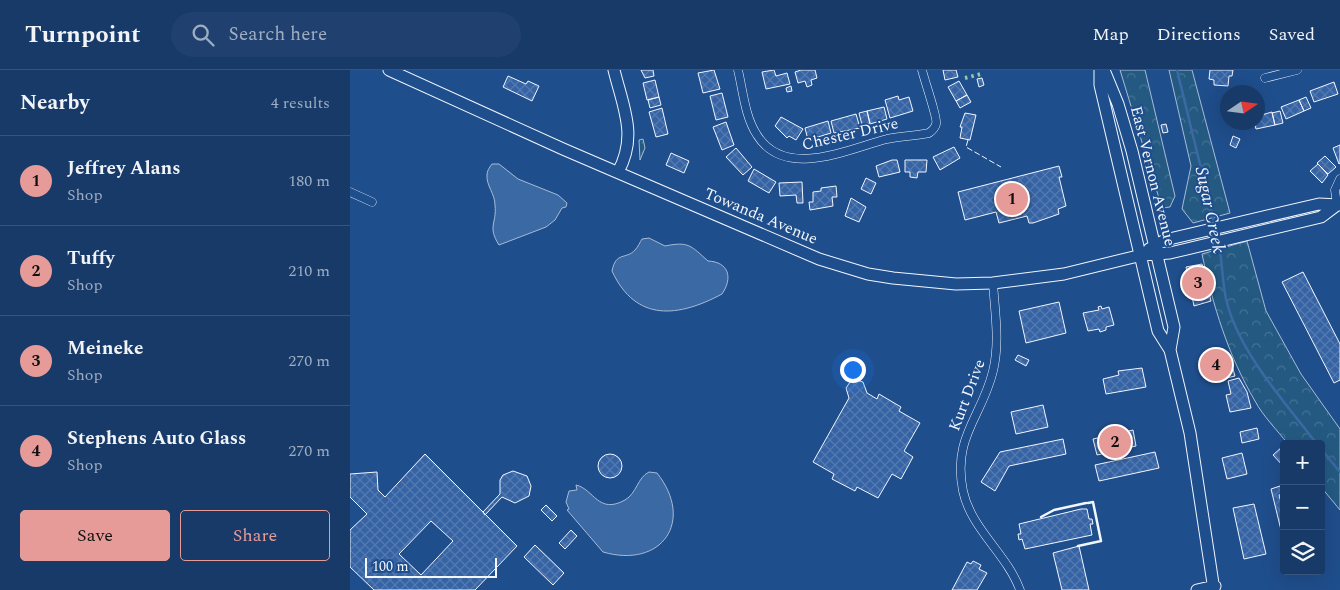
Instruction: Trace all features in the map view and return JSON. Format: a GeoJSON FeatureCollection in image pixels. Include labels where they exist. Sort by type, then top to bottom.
{"type":"FeatureCollection","features":[{"type":"Feature","properties":{"kind":"main road","name":"Towanda Avenue"},"geometry":{"type":"LineString","coordinates":[[389,70],[402,73],[618,172],[820,259],[868,274],[915,282],[993,283],[1064,274],[1142,255]]}},
{"type":"Feature","properties":{"kind":"main road"},"geometry":{"type":"LineString","coordinates":[[614,70],[629,134],[626,156],[618,172]]}},
{"type":"Feature","properties":{"kind":"main road","name":"East Vernon Avenue"},"geometry":{"type":"LineString","coordinates":[[1102,70],[1118,104],[1132,151],[1174,327],[1170,350]]}},
{"type":"Feature","properties":{"kind":"main road","name":"East Vernon Avenue"},"geometry":{"type":"LineString","coordinates":[[1102,70],[1100,85],[1142,255],[1158,331],[1170,350],[1190,433],[1216,589]]}},
{"type":"Feature","properties":{"kind":"main road"},"geometry":{"type":"LineString","coordinates":[[1155,250],[1165,240],[1319,204],[1339,205]]}},
{"type":"Feature","properties":{"kind":"main road"},"geometry":{"type":"LineString","coordinates":[[1142,255],[1155,250],[1202,246],[1321,217],[1339,205]]}},
{"type":"Feature","properties":{"kind":"main road"},"geometry":{"type":"LineString","coordinates":[[1197,590],[1216,589]]}},
{"type":"Feature","properties":{"kind":"street","name":"Chester Drive"},"geometry":{"type":"LineString","coordinates":[[738,70],[752,126],[769,148],[788,158],[811,159],[905,135],[929,133],[936,126],[936,118],[922,70]]}},
{"type":"Feature","properties":{"kind":"street"},"geometry":{"type":"LineString","coordinates":[[1265,78],[1297,70]]}},
{"type":"Feature","properties":{"kind":"street"},"geometry":{"type":"LineString","coordinates":[[1339,205],[1336,190],[1340,179]]}},
{"type":"Feature","properties":{"kind":"street"},"geometry":{"type":"LineString","coordinates":[[350,192],[372,202]]}},
{"type":"Feature","properties":{"kind":"street","name":"Kurt Drive"},"geometry":{"type":"LineString","coordinates":[[993,283],[998,342],[996,359],[990,383],[965,436],[961,476],[969,509],[1008,566],[1020,590]]}},
{"type":"Feature","properties":{"kind":"green space"},"geometry":{"type":"Polygon","coordinates":[[[1120,70],[1145,70],[1175,196],[1170,207],[1162,208],[1120,70]]]}},
{"type":"Feature","properties":{"kind":"green space"},"geometry":{"type":"Polygon","coordinates":[[[1169,70],[1192,70],[1230,213],[1193,223],[1182,209],[1191,166],[1169,70]]]}},
{"type":"Feature","properties":{"kind":"green space"},"geometry":{"type":"Polygon","coordinates":[[[643,139],[645,148],[640,160],[639,140],[643,139]]]}},
{"type":"Feature","properties":{"kind":"green space"},"geometry":{"type":"Polygon","coordinates":[[[1247,241],[1266,311],[1301,374],[1340,429],[1340,510],[1325,492],[1325,440],[1285,440],[1258,407],[1245,384],[1222,330],[1202,254],[1247,241]]]}},
{"type":"Feature","properties":{"kind":"shaded area"},"geometry":{"type":"Polygon","coordinates":[[[492,164],[499,164],[518,179],[558,195],[567,203],[566,207],[562,208],[555,220],[546,227],[499,245],[495,239],[493,229],[495,201],[487,179],[488,171],[492,164]]]}},
{"type":"Feature","properties":{"kind":"shaded area"},"geometry":{"type":"Polygon","coordinates":[[[649,238],[665,246],[679,244],[689,246],[708,261],[721,264],[725,268],[728,277],[722,294],[706,302],[675,311],[660,311],[646,307],[633,300],[622,288],[612,271],[619,258],[632,253],[642,239],[649,238]]]}},
{"type":"Feature","properties":{"kind":"shaded area"},"geometry":{"type":"Polygon","coordinates":[[[649,472],[657,473],[668,491],[673,508],[672,524],[666,537],[656,547],[642,554],[624,555],[603,552],[567,510],[569,509],[566,502],[569,491],[577,490],[576,485],[582,487],[602,503],[608,505],[616,504],[629,497],[642,478],[649,472]]]}},
{"type":"Feature","properties":{"kind":"building"},"geometry":{"type":"Polygon","coordinates":[[[641,70],[653,70],[654,76],[645,78],[641,70]]]}},
{"type":"Feature","properties":{"kind":"building"},"geometry":{"type":"Polygon","coordinates":[[[714,70],[720,89],[703,93],[698,73],[714,70]]]}},
{"type":"Feature","properties":{"kind":"building"},"geometry":{"type":"Polygon","coordinates":[[[774,70],[776,76],[787,73],[790,84],[766,89],[762,72],[774,70]]]}},
{"type":"Feature","properties":{"kind":"building"},"geometry":{"type":"Polygon","coordinates":[[[815,70],[817,78],[811,80],[812,85],[807,87],[805,81],[798,83],[795,72],[815,70]]]}},
{"type":"Feature","properties":{"kind":"building"},"geometry":{"type":"Polygon","coordinates":[[[943,70],[956,70],[958,77],[945,80],[943,70]]]}},
{"type":"Feature","properties":{"kind":"building"},"geometry":{"type":"Polygon","coordinates":[[[1210,70],[1233,70],[1232,76],[1229,76],[1228,85],[1214,85],[1214,80],[1209,79],[1210,70]]]}},
{"type":"Feature","properties":{"kind":"building"},"geometry":{"type":"Polygon","coordinates":[[[508,76],[526,84],[528,81],[539,86],[532,101],[503,87],[508,76]]]}},
{"type":"Feature","properties":{"kind":"building"},"geometry":{"type":"Polygon","coordinates":[[[982,78],[984,85],[979,87],[977,79],[982,78]]]}},
{"type":"Feature","properties":{"kind":"building"},"geometry":{"type":"Polygon","coordinates":[[[655,80],[659,97],[647,100],[643,83],[655,80]]]}},
{"type":"Feature","properties":{"kind":"building"},"geometry":{"type":"Polygon","coordinates":[[[959,81],[967,95],[956,101],[948,87],[959,81]]]}},
{"type":"Feature","properties":{"kind":"building"},"geometry":{"type":"Polygon","coordinates":[[[1334,82],[1338,94],[1314,102],[1310,91],[1334,82]]]}},
{"type":"Feature","properties":{"kind":"building"},"geometry":{"type":"Polygon","coordinates":[[[791,86],[792,91],[787,92],[786,88],[791,86]]]}},
{"type":"Feature","properties":{"kind":"building"},"geometry":{"type":"Polygon","coordinates":[[[722,93],[728,117],[716,120],[710,96],[722,93]]]}},
{"type":"Feature","properties":{"kind":"building"},"geometry":{"type":"Polygon","coordinates":[[[967,95],[971,102],[960,108],[956,101],[967,95]]]}},
{"type":"Feature","properties":{"kind":"building"},"geometry":{"type":"Polygon","coordinates":[[[898,96],[899,100],[909,97],[913,111],[890,118],[885,100],[898,96]]]}},
{"type":"Feature","properties":{"kind":"building"},"geometry":{"type":"Polygon","coordinates":[[[659,97],[661,105],[650,108],[648,100],[659,97]]]}},
{"type":"Feature","properties":{"kind":"building"},"geometry":{"type":"Polygon","coordinates":[[[1306,97],[1311,108],[1304,111],[1299,100],[1306,97]]]}},
{"type":"Feature","properties":{"kind":"building"},"geometry":{"type":"Polygon","coordinates":[[[1299,100],[1304,111],[1286,119],[1281,107],[1299,100]]]}},
{"type":"Feature","properties":{"kind":"building"},"geometry":{"type":"Polygon","coordinates":[[[884,107],[887,119],[870,124],[867,111],[884,107]]]}},
{"type":"Feature","properties":{"kind":"building"},"geometry":{"type":"Polygon","coordinates":[[[662,108],[668,134],[656,137],[649,112],[662,108]]]}},
{"type":"Feature","properties":{"kind":"building"},"geometry":{"type":"Polygon","coordinates":[[[867,111],[870,123],[862,125],[859,113],[867,111]]]}},
{"type":"Feature","properties":{"kind":"building"},"geometry":{"type":"Polygon","coordinates":[[[1280,111],[1283,123],[1275,125],[1272,113],[1280,111]]]}},
{"type":"Feature","properties":{"kind":"building"},"geometry":{"type":"Polygon","coordinates":[[[1272,112],[1275,125],[1265,127],[1265,114],[1272,112]]]}},
{"type":"Feature","properties":{"kind":"building"},"geometry":{"type":"Polygon","coordinates":[[[965,113],[976,115],[970,140],[960,138],[962,127],[960,127],[965,113]]]}},
{"type":"Feature","properties":{"kind":"building"},"geometry":{"type":"Polygon","coordinates":[[[856,114],[860,128],[834,133],[831,121],[856,114]]]}},
{"type":"Feature","properties":{"kind":"building"},"geometry":{"type":"Polygon","coordinates":[[[781,117],[803,129],[796,140],[789,136],[787,138],[775,126],[781,117]]]}},
{"type":"Feature","properties":{"kind":"building"},"geometry":{"type":"Polygon","coordinates":[[[828,121],[831,133],[808,140],[805,128],[828,121]]]}},
{"type":"Feature","properties":{"kind":"building"},"geometry":{"type":"Polygon","coordinates":[[[726,122],[734,145],[722,150],[713,127],[726,122]]]}},
{"type":"Feature","properties":{"kind":"building"},"geometry":{"type":"Polygon","coordinates":[[[1166,124],[1168,132],[1163,133],[1161,125],[1166,124]]]}},
{"type":"Feature","properties":{"kind":"building"},"geometry":{"type":"Polygon","coordinates":[[[1233,136],[1240,139],[1236,148],[1230,145],[1233,136]]]}},
{"type":"Feature","properties":{"kind":"building"},"geometry":{"type":"Polygon","coordinates":[[[1340,145],[1340,163],[1339,164],[1333,148],[1340,145]]]}},
{"type":"Feature","properties":{"kind":"building"},"geometry":{"type":"Polygon","coordinates":[[[954,147],[960,158],[940,170],[933,157],[954,147]]]}},
{"type":"Feature","properties":{"kind":"building"},"geometry":{"type":"Polygon","coordinates":[[[736,148],[752,167],[743,175],[726,157],[736,148]]]}},
{"type":"Feature","properties":{"kind":"building"},"geometry":{"type":"Polygon","coordinates":[[[671,153],[689,161],[684,173],[666,165],[671,153]]]}},
{"type":"Feature","properties":{"kind":"building"},"geometry":{"type":"Polygon","coordinates":[[[1325,156],[1336,167],[1328,174],[1317,163],[1325,156]]]}},
{"type":"Feature","properties":{"kind":"building"},"geometry":{"type":"Polygon","coordinates":[[[897,160],[900,172],[879,177],[876,166],[897,160]]]}},
{"type":"Feature","properties":{"kind":"building"},"geometry":{"type":"Polygon","coordinates":[[[905,160],[927,160],[926,172],[918,172],[917,178],[910,177],[910,172],[905,172],[905,160]]]}},
{"type":"Feature","properties":{"kind":"building"},"geometry":{"type":"Polygon","coordinates":[[[1318,164],[1328,175],[1322,183],[1310,171],[1318,164]]]}},
{"type":"Feature","properties":{"kind":"building"},"geometry":{"type":"Polygon","coordinates":[[[1059,166],[1062,177],[1059,177],[1066,206],[1058,209],[1059,214],[1033,223],[1029,223],[1027,216],[999,223],[996,212],[965,220],[958,192],[1059,166]]]}},
{"type":"Feature","properties":{"kind":"building"},"geometry":{"type":"Polygon","coordinates":[[[754,169],[776,182],[769,193],[748,181],[754,169]]]}},
{"type":"Feature","properties":{"kind":"building"},"geometry":{"type":"Polygon","coordinates":[[[866,178],[876,183],[871,194],[861,189],[866,178]]]}},
{"type":"Feature","properties":{"kind":"building"},"geometry":{"type":"Polygon","coordinates":[[[802,182],[803,203],[797,203],[796,195],[780,196],[779,183],[802,182]]]}},
{"type":"Feature","properties":{"kind":"building"},"geometry":{"type":"Polygon","coordinates":[[[836,186],[837,197],[832,197],[833,206],[810,210],[809,202],[813,202],[813,192],[821,191],[821,188],[836,186]]]}},
{"type":"Feature","properties":{"kind":"building"},"geometry":{"type":"Polygon","coordinates":[[[851,198],[866,207],[859,222],[845,216],[851,198]]]}},
{"type":"Feature","properties":{"kind":"building"},"geometry":{"type":"Polygon","coordinates":[[[1202,264],[1211,301],[1194,306],[1186,267],[1202,264]]]}},
{"type":"Feature","properties":{"kind":"building"},"geometry":{"type":"Polygon","coordinates":[[[1303,272],[1340,344],[1340,380],[1334,383],[1282,282],[1303,272]]]}},
{"type":"Feature","properties":{"kind":"building"},"geometry":{"type":"Polygon","coordinates":[[[1059,302],[1066,333],[1026,343],[1019,311],[1059,302]]]}},
{"type":"Feature","properties":{"kind":"building"},"geometry":{"type":"Polygon","coordinates":[[[1101,306],[1102,309],[1109,307],[1114,325],[1106,327],[1106,330],[1100,332],[1099,329],[1088,331],[1083,313],[1099,310],[1098,307],[1101,306]]]}},
{"type":"Feature","properties":{"kind":"building"},"geometry":{"type":"Polygon","coordinates":[[[1018,355],[1029,360],[1026,366],[1015,360],[1018,355]]]}},
{"type":"Feature","properties":{"kind":"building"},"geometry":{"type":"Polygon","coordinates":[[[1226,355],[1230,370],[1233,369],[1235,376],[1213,381],[1211,372],[1206,374],[1202,360],[1226,355]]]}},
{"type":"Feature","properties":{"kind":"building"},"geometry":{"type":"Polygon","coordinates":[[[1142,368],[1146,387],[1106,394],[1103,379],[1119,375],[1118,371],[1142,368]]]}},
{"type":"Feature","properties":{"kind":"building"},"geometry":{"type":"Polygon","coordinates":[[[1239,378],[1247,392],[1251,408],[1230,412],[1226,395],[1231,394],[1228,381],[1239,378]]]}},
{"type":"Feature","properties":{"kind":"building"},"geometry":{"type":"Polygon","coordinates":[[[857,380],[863,382],[867,393],[877,399],[879,394],[901,407],[899,411],[920,423],[904,451],[913,457],[901,479],[892,474],[878,498],[857,487],[855,491],[832,479],[834,474],[813,462],[849,398],[846,388],[850,382],[857,380]]]}},
{"type":"Feature","properties":{"kind":"building"},"geometry":{"type":"Polygon","coordinates":[[[1043,405],[1048,427],[1016,434],[1011,412],[1043,405]]]}},
{"type":"Feature","properties":{"kind":"building"},"geometry":{"type":"Polygon","coordinates":[[[1257,428],[1259,439],[1242,443],[1240,432],[1257,428]]]}},
{"type":"Feature","properties":{"kind":"building"},"geometry":{"type":"Polygon","coordinates":[[[1133,430],[1136,446],[1097,455],[1093,439],[1133,430]]]}},
{"type":"Feature","properties":{"kind":"building"},"geometry":{"type":"Polygon","coordinates":[[[1063,439],[1066,454],[1009,466],[995,491],[981,482],[1000,452],[1063,439]]]}},
{"type":"Feature","properties":{"kind":"building"},"geometry":{"type":"Polygon","coordinates":[[[1280,449],[1280,463],[1273,455],[1280,449]]]}},
{"type":"Feature","properties":{"kind":"building"},"geometry":{"type":"Polygon","coordinates":[[[1155,452],[1159,468],[1099,481],[1095,465],[1155,452]]]}},
{"type":"Feature","properties":{"kind":"building"},"geometry":{"type":"Polygon","coordinates":[[[1242,453],[1247,474],[1227,479],[1222,458],[1242,453]]]}},
{"type":"Feature","properties":{"kind":"building"},"geometry":{"type":"Polygon","coordinates":[[[425,454],[517,546],[475,590],[374,590],[350,567],[350,530],[367,514],[350,497],[350,474],[377,472],[378,490],[385,497],[425,454]],[[431,521],[399,554],[421,575],[453,541],[431,521]]]}},
{"type":"Feature","properties":{"kind":"building"},"geometry":{"type":"Polygon","coordinates":[[[610,454],[619,457],[622,466],[619,475],[610,478],[601,475],[598,466],[601,457],[610,454]]]}},
{"type":"Feature","properties":{"kind":"building"},"geometry":{"type":"Polygon","coordinates":[[[513,471],[527,476],[531,486],[529,496],[515,503],[502,497],[485,515],[483,512],[500,494],[500,480],[503,475],[513,471]]]}},
{"type":"Feature","properties":{"kind":"building"},"geometry":{"type":"Polygon","coordinates":[[[1280,486],[1280,526],[1271,489],[1280,486]]]}},
{"type":"Feature","properties":{"kind":"building"},"geometry":{"type":"Polygon","coordinates":[[[1254,504],[1266,554],[1244,559],[1233,508],[1254,504]]]}},
{"type":"Feature","properties":{"kind":"building"},"geometry":{"type":"Polygon","coordinates":[[[546,505],[557,516],[552,521],[541,510],[546,505]]]}},
{"type":"Feature","properties":{"kind":"building"},"geometry":{"type":"Polygon","coordinates":[[[1087,509],[1089,519],[1092,519],[1093,524],[1090,524],[1092,535],[1025,549],[1022,539],[1019,540],[1018,534],[1021,534],[1019,524],[1087,509]]]}},
{"type":"Feature","properties":{"kind":"building"},"geometry":{"type":"Polygon","coordinates":[[[571,530],[577,536],[565,549],[559,543],[571,530]]]}},
{"type":"Feature","properties":{"kind":"building"},"geometry":{"type":"Polygon","coordinates":[[[535,545],[564,573],[553,585],[524,557],[535,545]]]}},
{"type":"Feature","properties":{"kind":"building"},"geometry":{"type":"Polygon","coordinates":[[[1079,546],[1089,590],[1062,590],[1053,553],[1079,546]]]}},
{"type":"Feature","properties":{"kind":"building"},"geometry":{"type":"Polygon","coordinates":[[[973,561],[981,565],[979,569],[987,573],[977,590],[952,590],[967,562],[971,564],[973,561]]]}},
{"type":"Feature","properties":{"kind":"waterway","name":"Sugar Creek"},"geometry":{"type":"LineString","coordinates":[[1177,70],[1215,226]]}},
{"type":"Feature","properties":{"kind":"waterway","name":"Sugar Creek"},"geometry":{"type":"LineString","coordinates":[[1219,246],[1224,289],[1233,322],[1265,377],[1314,440]]}},
{"type":"Feature","properties":{"kind":"waterway","name":"Sugar Creek"},"geometry":{"type":"LineString","coordinates":[[1325,454],[1340,472]]}},
{"type":"Feature","properties":{"kind":"hedge"},"geometry":{"type":"LineString","coordinates":[[965,78],[981,74]]}},
{"type":"Feature","properties":{"kind":"fence"},"geometry":{"type":"LineString","coordinates":[[968,140],[966,147],[1001,167]]}},
{"type":"Feature","properties":{"kind":"wall"},"geometry":{"type":"LineString","coordinates":[[1078,546],[1101,541],[1093,502],[1088,503]]}},
{"type":"Feature","properties":{"kind":"wall"},"geometry":{"type":"LineString","coordinates":[[1041,517],[1054,510],[1086,503]]}},
{"type":"Feature","properties":{"kind":"place","name":"Jeffrey Alans"},"geometry":{"type":"Point","coordinates":[1012,199]}},
{"type":"Feature","properties":{"kind":"place","name":"Meineke"},"geometry":{"type":"Point","coordinates":[1198,283]}},
{"type":"Feature","properties":{"kind":"place","name":"Stephens Auto Glass"},"geometry":{"type":"Point","coordinates":[1216,365]}},
{"type":"Feature","properties":{"kind":"place","name":"Tuffy"},"geometry":{"type":"Point","coordinates":[1115,442]}}]}
